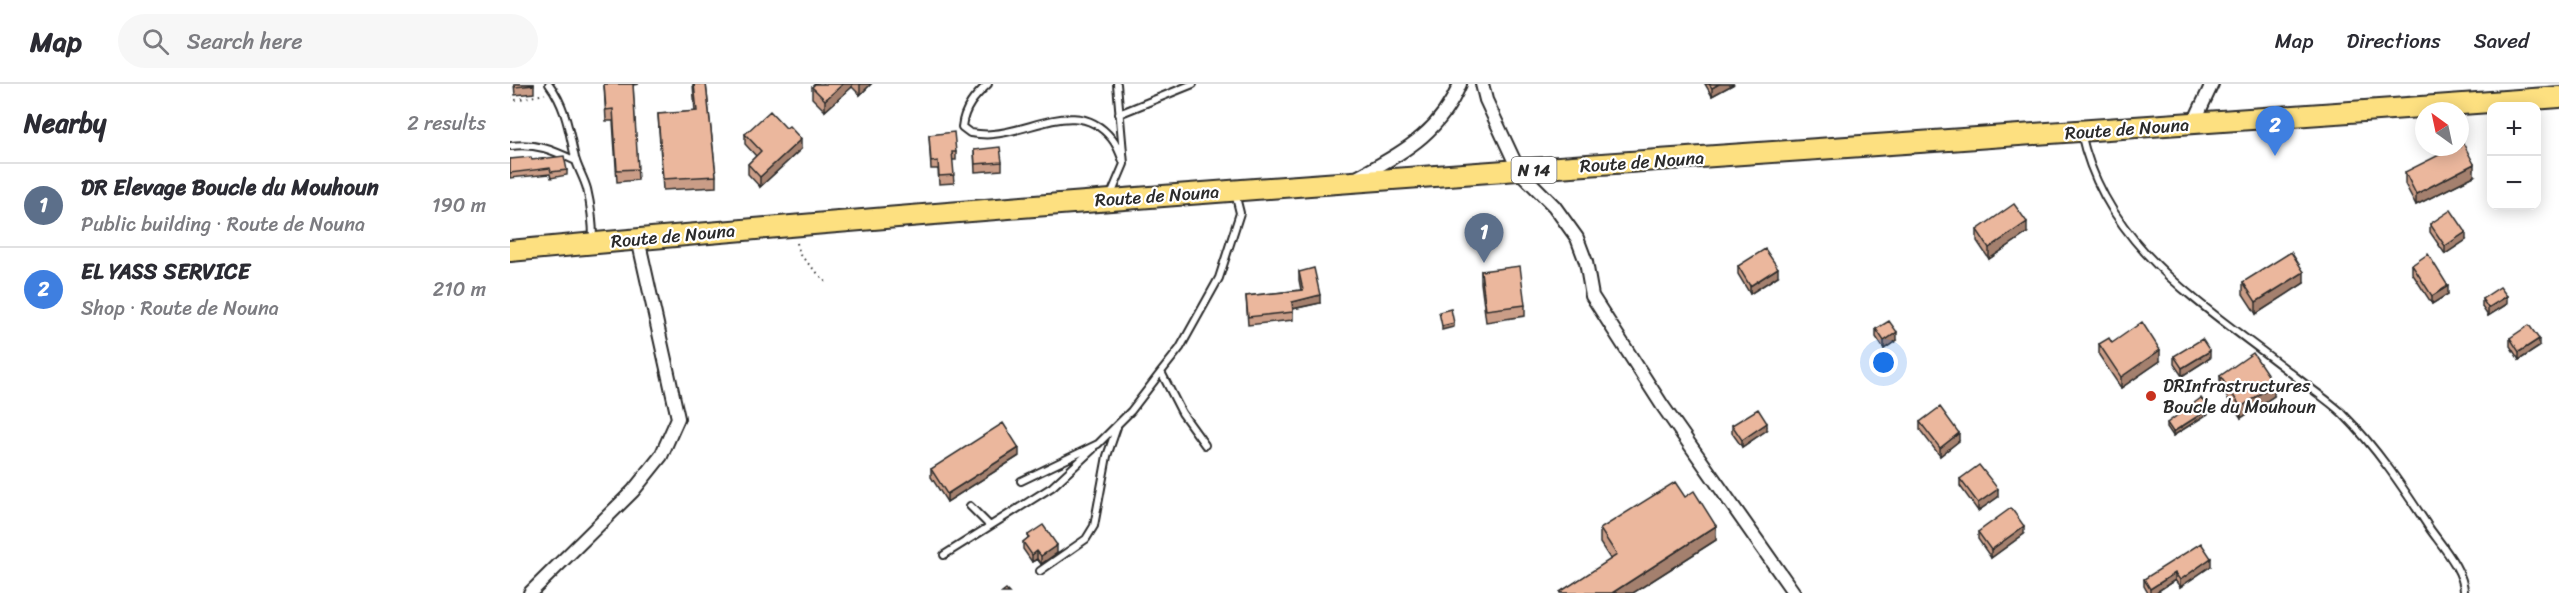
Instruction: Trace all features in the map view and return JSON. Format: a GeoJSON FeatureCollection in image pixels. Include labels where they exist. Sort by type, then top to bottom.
{"type":"FeatureCollection","features":[{"type":"Feature","properties":{"kind":"main road","name":"Route de Nouna"},"geometry":{"type":"LineString","coordinates":[[510,251],[1235,190],[2559,97]]}},
{"type":"Feature","properties":{"kind":"street"},"geometry":{"type":"LineString","coordinates":[[1347,183],[1390,159],[1428,133],[1451,105],[1460,84]]}},
{"type":"Feature","properties":{"kind":"street"},"geometry":{"type":"LineString","coordinates":[[1482,84],[1486,100],[1519,171],[1554,206],[1577,238],[1586,262],[1592,297],[1662,405],[1794,593]]}},
{"type":"Feature","properties":{"kind":"street"},"geometry":{"type":"LineString","coordinates":[[2193,124],[2212,84]]}},
{"type":"Feature","properties":{"kind":"street"},"geometry":{"type":"LineString","coordinates":[[530,593],[633,492],[661,456],[678,418],[638,239]]}},
{"type":"Feature","properties":{"kind":"lane"},"geometry":{"type":"LineString","coordinates":[[549,84],[567,119],[576,161],[586,188],[594,243]]}},
{"type":"Feature","properties":{"kind":"lane"},"geometry":{"type":"LineString","coordinates":[[988,84],[973,99],[963,118],[962,126],[970,133],[995,134],[1065,118],[1085,119],[1100,126],[1114,140],[1124,164]]}},
{"type":"Feature","properties":{"kind":"lane"},"geometry":{"type":"LineString","coordinates":[[1108,200],[1124,164],[1117,84]]}},
{"type":"Feature","properties":{"kind":"lane"},"geometry":{"type":"LineString","coordinates":[[1119,114],[1193,84]]}},
{"type":"Feature","properties":{"kind":"lane"},"geometry":{"type":"LineString","coordinates":[[2081,132],[2086,154],[2100,191],[2124,228],[2158,269],[2342,413],[2394,475],[2458,572],[2464,593]]}},
{"type":"Feature","properties":{"kind":"lane"},"geometry":{"type":"LineString","coordinates":[[511,146],[529,144],[554,151],[576,161]]}},
{"type":"Feature","properties":{"kind":"lane"},"geometry":{"type":"LineString","coordinates":[[944,555],[1052,487],[1118,424],[1161,372],[1180,348],[1219,278],[1240,213],[1235,190]]}},
{"type":"Feature","properties":{"kind":"lane"},"geometry":{"type":"LineString","coordinates":[[1161,372],[1182,412],[1205,445]]}},
{"type":"Feature","properties":{"kind":"lane"},"geometry":{"type":"LineString","coordinates":[[1040,571],[1086,539],[1094,526],[1107,456],[1118,424]]}},
{"type":"Feature","properties":{"kind":"lane"},"geometry":{"type":"LineString","coordinates":[[1021,481],[1098,444]]}},
{"type":"Feature","properties":{"kind":"lane"},"geometry":{"type":"LineString","coordinates":[[970,506],[990,526]]}},
{"type":"Feature","properties":{"kind":"path"},"geometry":{"type":"LineString","coordinates":[[510,98],[515,100],[536,98],[554,91]]}},
{"type":"Feature","properties":{"kind":"path"},"geometry":{"type":"LineString","coordinates":[[792,226],[800,255],[828,283]]}},
{"type":"Feature","properties":{"kind":"building"},"geometry":{"type":"Polygon","coordinates":[[[515,84],[534,84],[534,85],[515,87],[515,84]]]}},
{"type":"Feature","properties":{"kind":"building"},"geometry":{"type":"Polygon","coordinates":[[[604,84],[633,84],[638,169],[617,170],[613,109],[606,110],[604,84]]]}},
{"type":"Feature","properties":{"kind":"building"},"geometry":{"type":"Polygon","coordinates":[[[694,84],[706,84],[716,176],[663,179],[658,114],[697,111],[694,84]]]}},
{"type":"Feature","properties":{"kind":"building"},"geometry":{"type":"Polygon","coordinates":[[[815,84],[843,84],[825,100],[812,87],[815,84]]]}},
{"type":"Feature","properties":{"kind":"building"},"geometry":{"type":"Polygon","coordinates":[[[770,111],[786,128],[789,126],[801,139],[760,177],[748,164],[761,151],[745,134],[770,111]]]}},
{"type":"Feature","properties":{"kind":"building"},"geometry":{"type":"Polygon","coordinates":[[[954,132],[956,152],[952,152],[954,175],[939,176],[938,161],[931,162],[929,135],[954,132]]]}},
{"type":"Feature","properties":{"kind":"building"},"geometry":{"type":"Polygon","coordinates":[[[1000,147],[1002,162],[975,164],[974,150],[1000,147]]]}},
{"type":"Feature","properties":{"kind":"building"},"geometry":{"type":"Polygon","coordinates":[[[2469,154],[2474,164],[2416,194],[2405,172],[2437,156],[2469,154]]]}},
{"type":"Feature","properties":{"kind":"building"},"geometry":{"type":"Polygon","coordinates":[[[564,156],[567,170],[551,172],[550,168],[510,173],[510,159],[531,157],[532,160],[564,156]]]}},
{"type":"Feature","properties":{"kind":"building"},"geometry":{"type":"Polygon","coordinates":[[[2014,204],[2027,222],[1989,248],[1977,230],[2014,204]]]}},
{"type":"Feature","properties":{"kind":"building"},"geometry":{"type":"Polygon","coordinates":[[[2451,210],[2466,232],[2445,246],[2430,224],[2451,210]]]}},
{"type":"Feature","properties":{"kind":"building"},"geometry":{"type":"Polygon","coordinates":[[[1765,249],[1778,268],[1750,286],[1738,266],[1765,249]]]}},
{"type":"Feature","properties":{"kind":"building"},"geometry":{"type":"Polygon","coordinates":[[[2291,252],[2304,272],[2256,302],[2243,282],[2291,252]]]}},
{"type":"Feature","properties":{"kind":"building"},"geometry":{"type":"Polygon","coordinates":[[[2428,254],[2448,286],[2432,296],[2412,265],[2428,254]]]}},
{"type":"Feature","properties":{"kind":"building"},"geometry":{"type":"Polygon","coordinates":[[[1520,266],[1525,305],[1486,310],[1481,271],[1520,266]]]}},
{"type":"Feature","properties":{"kind":"building"},"geometry":{"type":"Polygon","coordinates":[[[1314,268],[1320,295],[1292,302],[1293,312],[1248,317],[1246,296],[1303,290],[1299,272],[1314,268]]]}},
{"type":"Feature","properties":{"kind":"building"},"geometry":{"type":"Polygon","coordinates":[[[2500,287],[2507,296],[2488,308],[2482,299],[2500,287]]]}},
{"type":"Feature","properties":{"kind":"building"},"geometry":{"type":"Polygon","coordinates":[[[1451,309],[1454,323],[1442,326],[1439,312],[1451,309]]]}},
{"type":"Feature","properties":{"kind":"building"},"geometry":{"type":"Polygon","coordinates":[[[1889,321],[1897,332],[1884,341],[1876,329],[1889,321]]]}},
{"type":"Feature","properties":{"kind":"building"},"geometry":{"type":"Polygon","coordinates":[[[2142,322],[2160,350],[2121,377],[2099,344],[2109,338],[2112,343],[2142,322]]]}},
{"type":"Feature","properties":{"kind":"building"},"geometry":{"type":"Polygon","coordinates":[[[2529,325],[2539,339],[2519,352],[2510,338],[2529,325]]]}},
{"type":"Feature","properties":{"kind":"building"},"geometry":{"type":"Polygon","coordinates":[[[2202,339],[2210,351],[2182,368],[2174,356],[2202,339]]]}},
{"type":"Feature","properties":{"kind":"building"},"geometry":{"type":"Polygon","coordinates":[[[2253,353],[2274,384],[2241,407],[2220,376],[2253,353]]]}},
{"type":"Feature","properties":{"kind":"building"},"geometry":{"type":"Polygon","coordinates":[[[2201,398],[2209,409],[2173,432],[2167,423],[2201,398]]]}},
{"type":"Feature","properties":{"kind":"building"},"geometry":{"type":"Polygon","coordinates":[[[1940,407],[1959,433],[1940,448],[1920,422],[1940,407]]]}},
{"type":"Feature","properties":{"kind":"building"},"geometry":{"type":"Polygon","coordinates":[[[1758,409],[1767,423],[1742,440],[1732,425],[1758,409]]]}},
{"type":"Feature","properties":{"kind":"building"},"geometry":{"type":"Polygon","coordinates":[[[1003,423],[1019,448],[947,494],[931,469],[1003,423]]]}},
{"type":"Feature","properties":{"kind":"building"},"geometry":{"type":"Polygon","coordinates":[[[1979,465],[1998,489],[1978,503],[1960,479],[1979,465]]]}},
{"type":"Feature","properties":{"kind":"building"},"geometry":{"type":"Polygon","coordinates":[[[1675,482],[1685,497],[1694,491],[1716,526],[1612,593],[1560,592],[1617,555],[1600,529],[1675,482]]]}},
{"type":"Feature","properties":{"kind":"building"},"geometry":{"type":"Polygon","coordinates":[[[2011,508],[2024,526],[1991,550],[1978,532],[2011,508]]]}},
{"type":"Feature","properties":{"kind":"building"},"geometry":{"type":"Polygon","coordinates":[[[1043,525],[1057,545],[1041,556],[1037,551],[1032,555],[1023,542],[1029,537],[1028,535],[1043,525]]]}},
{"type":"Feature","properties":{"kind":"building"},"geometry":{"type":"Polygon","coordinates":[[[2201,543],[2211,558],[2180,580],[2175,573],[2150,589],[2144,579],[2201,543]]]}},
{"type":"Feature","properties":{"kind":"place","name":"EL YASS SERVICE"},"geometry":{"type":"Point","coordinates":[2275,156]}},
{"type":"Feature","properties":{"kind":"place","name":"DR Elevage Boucle du Mouhoun"},"geometry":{"type":"Point","coordinates":[1484,263]}},
{"type":"Feature","properties":{"kind":"place","name":"DRInfrastructures Boucle du Mouhoun"},"geometry":{"type":"Point","coordinates":[2151,396]}}]}
